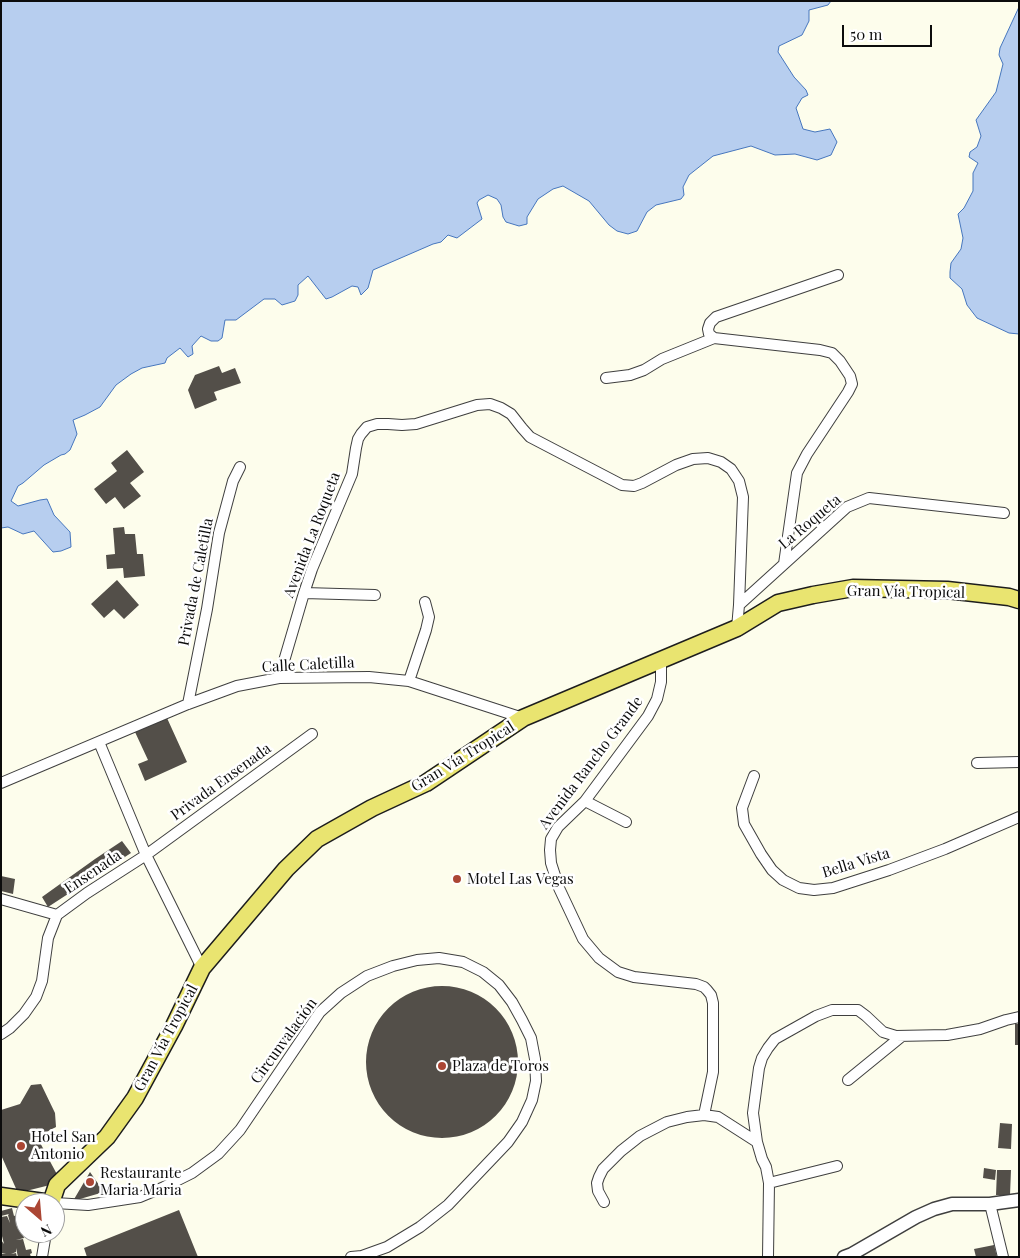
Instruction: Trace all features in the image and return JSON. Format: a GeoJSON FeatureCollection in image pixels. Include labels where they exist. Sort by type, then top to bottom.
{"type":"FeatureCollection","features":[{"type":"Feature","properties":{"kind":"main road","name":"Gran Vía Tropical"},"geometry":{"type":"LineString","coordinates":[[55,1193],[57,1185],[107,1137],[135,1098],[174,1026],[202,968],[286,869],[316,839],[372,808],[426,783],[524,718],[736,628],[778,604],[853,588],[947,590],[1009,597],[1019,600]]}},
{"type":"Feature","properties":{"kind":"main road"},"geometry":{"type":"LineString","coordinates":[[1,1196],[15,1198]]}},
{"type":"Feature","properties":{"kind":"main road"},"geometry":{"type":"LineString","coordinates":[[1,1204],[15,1204]]}},
{"type":"Feature","properties":{"kind":"street"},"geometry":{"type":"LineString","coordinates":[[714,338],[709,334],[708,329],[710,323],[716,317],[838,275]]}},
{"type":"Feature","properties":{"kind":"street"},"geometry":{"type":"LineString","coordinates":[[606,378],[630,375],[644,370],[662,360],[714,338],[826,351],[832,353],[840,361],[850,376],[852,384],[797,473],[784,564]]}},
{"type":"Feature","properties":{"kind":"street","name":"Avenida La Roqueta"},"geometry":{"type":"LineString","coordinates":[[280,678],[312,569],[352,474],[358,439],[367,428],[377,424],[416,424],[477,405],[490,404],[501,408],[511,414],[530,437],[622,485],[634,486],[676,465],[693,459],[708,458],[722,462],[731,469],[739,481],[744,497],[739,605],[736,628]]}},
{"type":"Feature","properties":{"kind":"street","name":"Privada de Caletilla"},"geometry":{"type":"LineString","coordinates":[[188,704],[220,533],[233,481],[240,468]]}},
{"type":"Feature","properties":{"kind":"street","name":"La Roqueta"},"geometry":{"type":"LineString","coordinates":[[739,605],[847,507],[869,498],[1004,513]]}},
{"type":"Feature","properties":{"kind":"street"},"geometry":{"type":"LineString","coordinates":[[304,593],[375,595]]}},
{"type":"Feature","properties":{"kind":"street"},"geometry":{"type":"LineString","coordinates":[[409,681],[429,617],[425,602]]}},
{"type":"Feature","properties":{"kind":"street","name":"Avenida Rancho Grande"},"geometry":{"type":"LineString","coordinates":[[661,660],[661,682],[657,699],[648,716],[584,801],[558,828],[551,839],[551,863],[559,888],[583,939],[599,958],[618,972],[634,977],[696,984],[704,986],[711,995],[713,1003],[713,1072],[704,1115]]}},
{"type":"Feature","properties":{"kind":"street","name":"Calle Caletilla"},"geometry":{"type":"LineString","coordinates":[[1,783],[188,704],[237,686],[280,678],[369,677],[409,681],[524,718]]}},
{"type":"Feature","properties":{"kind":"street","name":"Privada Ensenada"},"geometry":{"type":"LineString","coordinates":[[146,855],[312,734]]}},
{"type":"Feature","properties":{"kind":"street"},"geometry":{"type":"LineString","coordinates":[[100,742],[146,855],[202,968]]}},
{"type":"Feature","properties":{"kind":"street"},"geometry":{"type":"LineString","coordinates":[[977,763],[1019,762]]}},
{"type":"Feature","properties":{"kind":"street","name":"Bella Vista"},"geometry":{"type":"LineString","coordinates":[[754,776],[742,808],[744,824],[772,870],[783,880],[799,888],[814,890],[833,888],[889,870],[945,849],[1019,816]]}},
{"type":"Feature","properties":{"kind":"street"},"geometry":{"type":"LineString","coordinates":[[584,801],[626,822]]}},
{"type":"Feature","properties":{"kind":"street","name":"Ensenada"},"geometry":{"type":"LineString","coordinates":[[56,915],[146,855]]}},
{"type":"Feature","properties":{"kind":"street"},"geometry":{"type":"LineString","coordinates":[[1,899],[56,915],[48,938],[42,981],[36,997],[24,1014],[1,1034]]}},
{"type":"Feature","properties":{"kind":"street","name":"Circunvalación"},"geometry":{"type":"LineString","coordinates":[[65,1204],[88,1205],[140,1197],[164,1188],[192,1173],[218,1154],[240,1130],[320,1012],[341,993],[367,976],[393,966],[417,960],[439,958],[463,962],[483,972],[499,985],[512,1002],[522,1020],[536,1059],[536,1081],[532,1100],[522,1122],[508,1142],[448,1206],[420,1227],[387,1246],[362,1256],[351,1257]]}},
{"type":"Feature","properties":{"kind":"street"},"geometry":{"type":"LineString","coordinates":[[768,1257],[769,1183],[757,1142],[753,1113],[759,1068],[762,1058],[775,1039],[816,1016],[832,1010],[858,1010],[883,1032],[896,1036],[947,1035],[980,1029],[1019,1017]]}},
{"type":"Feature","properties":{"kind":"street"},"geometry":{"type":"LineString","coordinates":[[848,1080],[902,1036]]}},
{"type":"Feature","properties":{"kind":"street"},"geometry":{"type":"LineString","coordinates":[[604,1202],[598,1191],[599,1176],[603,1170],[621,1151],[640,1136],[667,1122],[704,1115],[718,1117],[757,1142]]}},
{"type":"Feature","properties":{"kind":"street"},"geometry":{"type":"LineString","coordinates":[[769,1183],[837,1166]]}},
{"type":"Feature","properties":{"kind":"street"},"geometry":{"type":"LineString","coordinates":[[844,1257],[934,1209],[952,1204],[990,1204],[1019,1200]]}},
{"type":"Feature","properties":{"kind":"street"},"geometry":{"type":"LineString","coordinates":[[990,1204],[1004,1257]]}},
{"type":"Feature","properties":{"kind":"street"},"geometry":{"type":"LineString","coordinates":[[42,1257],[44,1243]]}},
{"type":"Feature","properties":{"kind":"water"},"geometry":{"type":"Polygon","coordinates":[[[1,1],[831,1],[828,5],[809,10],[809,21],[802,35],[779,46],[778,52],[808,95],[802,98],[796,108],[803,129],[815,132],[830,129],[837,142],[831,155],[817,160],[795,154],[775,155],[751,146],[713,156],[689,175],[683,187],[684,195],[681,199],[656,205],[647,212],[637,231],[628,234],[617,231],[609,225],[589,201],[563,186],[553,189],[538,199],[527,217],[527,224],[519,226],[506,222],[501,205],[497,199],[488,195],[477,203],[482,219],[457,238],[448,235],[441,242],[373,270],[368,288],[361,295],[358,287],[352,286],[326,299],[308,276],[298,285],[298,295],[295,301],[282,305],[275,299],[264,299],[236,320],[225,320],[222,338],[218,341],[211,341],[201,336],[192,346],[193,354],[188,357],[180,348],[167,358],[165,363],[142,368],[116,385],[100,407],[73,420],[77,434],[70,450],[44,465],[18,486],[11,501],[18,506],[47,499],[54,515],[70,532],[71,547],[53,552],[34,531],[23,534],[8,527],[1,528],[1,1]]]}},
{"type":"Feature","properties":{"kind":"water"},"geometry":{"type":"Polygon","coordinates":[[[1019,7],[1019,334],[1009,333],[977,318],[967,305],[962,289],[950,278],[950,272],[951,263],[961,249],[963,238],[958,214],[964,208],[973,191],[973,173],[978,163],[969,157],[970,152],[977,147],[981,136],[976,120],[996,92],[1003,64],[999,55],[1000,48],[1019,7]]]}},
{"type":"Feature","properties":{"kind":"building"},"geometry":{"type":"Polygon","coordinates":[[[219,366],[222,373],[235,368],[241,383],[214,392],[217,400],[195,409],[188,390],[195,375],[219,366]]]}},
{"type":"Feature","properties":{"kind":"building"},"geometry":{"type":"Polygon","coordinates":[[[127,450],[144,472],[130,483],[141,496],[124,509],[115,497],[106,504],[94,489],[117,471],[111,463],[127,450]]]}},
{"type":"Feature","properties":{"kind":"building"},"geometry":{"type":"Polygon","coordinates":[[[124,527],[125,534],[135,534],[137,554],[143,554],[145,576],[124,578],[123,568],[107,569],[106,555],[115,554],[113,528],[124,527]]]}},
{"type":"Feature","properties":{"kind":"building"},"geometry":{"type":"Polygon","coordinates":[[[117,580],[139,605],[124,619],[114,609],[104,618],[91,604],[117,580]]]}},
{"type":"Feature","properties":{"kind":"building"},"geometry":{"type":"Polygon","coordinates":[[[167,718],[187,762],[145,781],[138,764],[148,760],[135,732],[167,718]]]}},
{"type":"Feature","properties":{"kind":"building"},"geometry":{"type":"Polygon","coordinates":[[[122,841],[131,853],[48,907],[42,897],[122,841]]]}},
{"type":"Feature","properties":{"kind":"building"},"geometry":{"type":"Polygon","coordinates":[[[1,876],[15,879],[13,894],[1,891],[1,876]]]}},
{"type":"Feature","properties":{"kind":"building","name":"Plaza de Toros"},"geometry":{"type":"Polygon","coordinates":[[[442,986],[457,987],[471,991],[484,998],[496,1008],[506,1020],[513,1033],[517,1047],[517,1077],[513,1091],[506,1104],[496,1116],[484,1126],[471,1133],[457,1137],[442,1138],[427,1137],[413,1133],[400,1126],[388,1116],[378,1104],[371,1091],[367,1077],[366,1062],[367,1047],[371,1033],[378,1020],[388,1008],[400,998],[413,991],[427,987],[442,986]]]}},
{"type":"Feature","properties":{"kind":"building"},"geometry":{"type":"Polygon","coordinates":[[[1015,1024],[1019,1024],[1019,1045],[1015,1045],[1015,1024]]]}},
{"type":"Feature","properties":{"kind":"building","name":"Hotel San Antonio"},"geometry":{"type":"Polygon","coordinates":[[[41,1084],[55,1113],[56,1127],[37,1137],[60,1180],[50,1185],[18,1193],[1,1155],[1,1110],[20,1104],[31,1085],[41,1084]]]}},
{"type":"Feature","properties":{"kind":"building"},"geometry":{"type":"Polygon","coordinates":[[[1000,1123],[1012,1124],[1011,1149],[998,1148],[1000,1123]]]}},
{"type":"Feature","properties":{"kind":"building"},"geometry":{"type":"Polygon","coordinates":[[[984,1168],[996,1170],[995,1180],[983,1178],[984,1168]]]}},
{"type":"Feature","properties":{"kind":"building"},"geometry":{"type":"Polygon","coordinates":[[[997,1170],[1011,1170],[1010,1195],[996,1195],[997,1170]]]}},
{"type":"Feature","properties":{"kind":"building","name":"Restaurante Maria Maria"},"geometry":{"type":"Polygon","coordinates":[[[90,1172],[104,1192],[73,1201],[90,1172]]]}},
{"type":"Feature","properties":{"kind":"building"},"geometry":{"type":"Polygon","coordinates":[[[12,1208],[15,1216],[15,1243],[24,1243],[26,1250],[31,1249],[31,1257],[18,1257],[16,1248],[16,1252],[11,1254],[16,1253],[17,1257],[1,1257],[1,1254],[6,1253],[1,1253],[1,1240],[4,1244],[1,1232],[1,1217],[7,1216],[10,1223],[9,1214],[1,1216],[1,1211],[12,1208]]]}},
{"type":"Feature","properties":{"kind":"building"},"geometry":{"type":"Polygon","coordinates":[[[179,1210],[198,1257],[87,1257],[84,1248],[179,1210]]]}},
{"type":"Feature","properties":{"kind":"building"},"geometry":{"type":"Polygon","coordinates":[[[994,1245],[997,1257],[976,1257],[974,1249],[994,1245]]]}},
{"type":"Feature","properties":{"kind":"place","name":"Motel Las Vegas"},"geometry":{"type":"Point","coordinates":[457,879]}},
{"type":"Feature","properties":{"kind":"place","name":"Plaza de Toros"},"geometry":{"type":"Point","coordinates":[442,1066]}},
{"type":"Feature","properties":{"kind":"place","name":"Hotel San Antonio"},"geometry":{"type":"Point","coordinates":[21,1146]}},
{"type":"Feature","properties":{"kind":"place","name":"Restaurante Maria Maria"},"geometry":{"type":"Point","coordinates":[90,1182]}}]}
